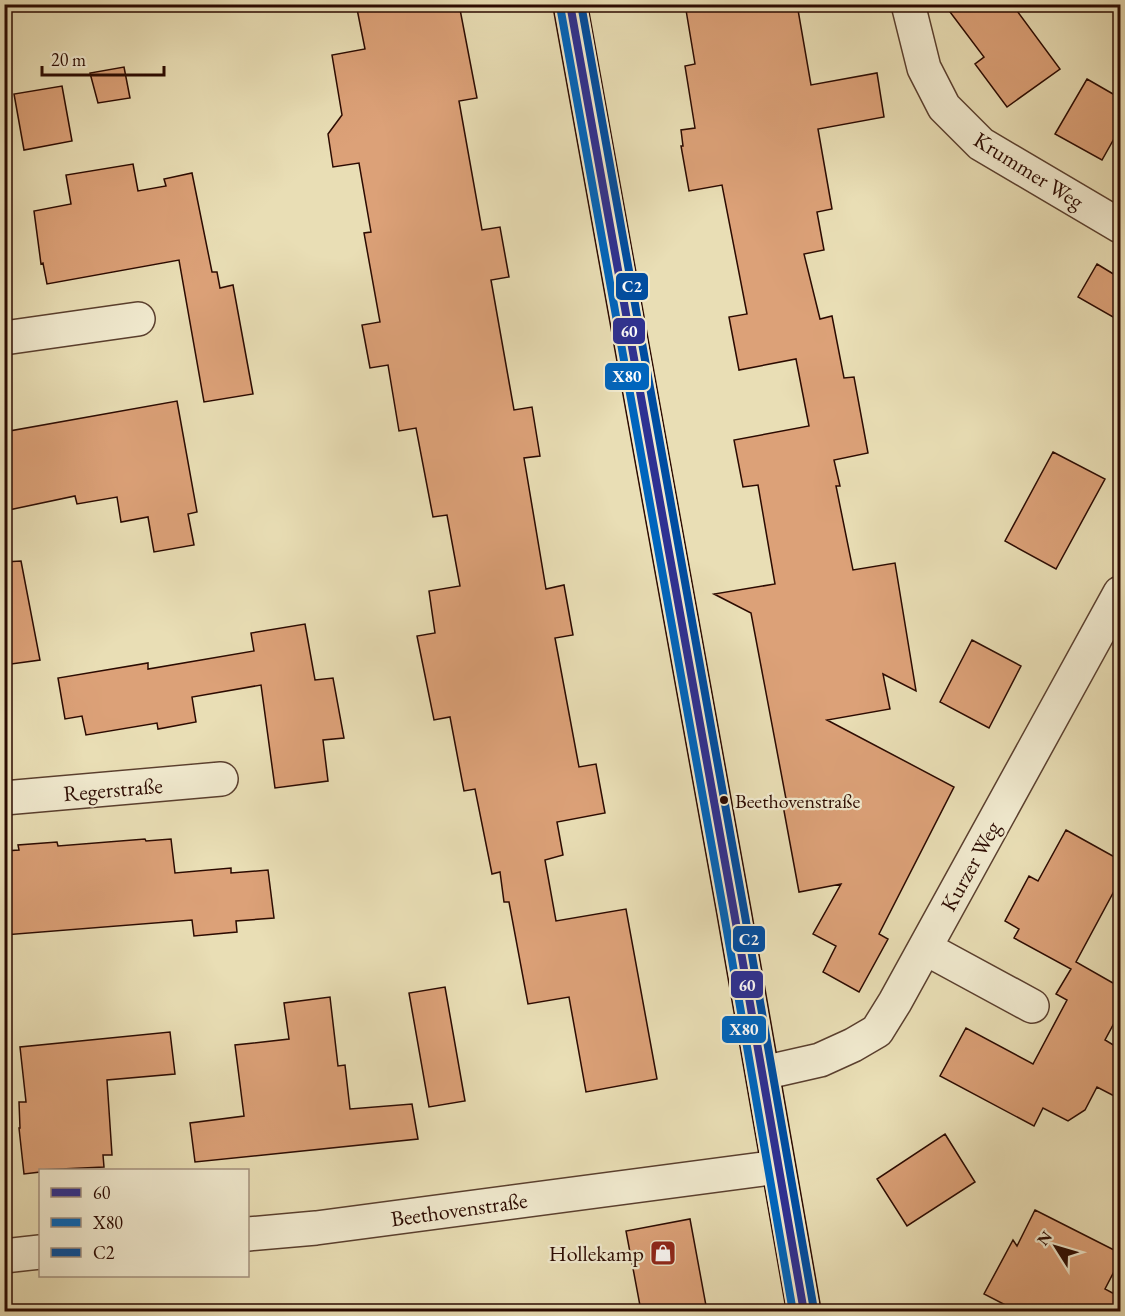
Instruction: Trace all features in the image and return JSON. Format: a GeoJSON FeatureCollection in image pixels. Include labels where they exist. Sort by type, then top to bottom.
{"type":"FeatureCollection","features":[{"type":"Feature","properties":{"kind":"main road"},"geometry":{"type":"LineString","coordinates":[[570,4],[804,1311]]}},
{"type":"Feature","properties":{"kind":"street","name":"Krummer Weg"},"geometry":{"type":"LineString","coordinates":[[908,4],[924,68],[944,107],[981,144],[1120,226]]}},
{"type":"Feature","properties":{"kind":"street"},"geometry":{"type":"LineString","coordinates":[[4,338],[138,319]]}},
{"type":"Feature","properties":{"kind":"street","name":"Kurzer Weg"},"geometry":{"type":"LineString","coordinates":[[763,1073],[820,1060],[853,1045],[877,1030],[925,948],[1120,593]]}},
{"type":"Feature","properties":{"kind":"street","name":"Regerstraße"},"geometry":{"type":"LineString","coordinates":[[4,798],[221,779]]}},
{"type":"Feature","properties":{"kind":"street"},"geometry":{"type":"LineString","coordinates":[[925,948],[1032,1006]]}},
{"type":"Feature","properties":{"kind":"street","name":"Beethovenstraße"},"geometry":{"type":"LineString","coordinates":[[249,1234],[316,1228],[778,1167]]}},
{"type":"Feature","properties":{"kind":"street"},"geometry":{"type":"LineString","coordinates":[[4,1256],[39,1252]]}},
{"type":"Feature","properties":{"kind":"building"},"geometry":{"type":"Polygon","coordinates":[[[356,4],[459,4],[477,98],[459,101],[482,230],[500,227],[509,277],[491,280],[514,410],[532,407],[540,456],[524,458],[546,589],[564,585],[573,635],[555,638],[579,767],[596,764],[605,813],[557,822],[563,855],[545,860],[556,921],[626,909],[657,1079],[586,1092],[569,997],[528,1004],[509,902],[504,902],[500,872],[492,874],[475,789],[464,791],[450,717],[434,720],[417,636],[435,633],[429,591],[460,586],[447,515],[433,517],[416,428],[399,431],[388,365],[370,368],[362,325],[380,322],[364,233],[371,232],[359,163],[333,167],[328,134],[342,115],[332,55],[365,49],[356,4]]]}},
{"type":"Feature","properties":{"kind":"building"},"geometry":{"type":"Polygon","coordinates":[[[685,4],[797,4],[811,85],[877,73],[884,117],[818,129],[832,209],[817,212],[824,250],[804,254],[820,319],[832,316],[844,378],[854,377],[868,453],[834,460],[840,486],[836,486],[853,570],[895,563],[916,691],[883,674],[890,709],[827,720],[954,787],[879,934],[888,939],[859,992],[823,972],[836,946],[813,934],[841,884],[799,892],[782,800],[786,799],[751,613],[714,594],[775,584],[758,485],[743,487],[734,440],[809,426],[796,359],[739,370],[729,317],[747,314],[722,185],[689,191],[681,146],[683,146],[681,130],[695,128],[685,66],[695,64],[685,4]]]}},
{"type":"Feature","properties":{"kind":"building"},"geometry":{"type":"Polygon","coordinates":[[[944,4],[1012,4],[1060,69],[1007,107],[975,64],[984,57],[944,4]]]}},
{"type":"Feature","properties":{"kind":"building"},"geometry":{"type":"Polygon","coordinates":[[[124,67],[130,98],[98,103],[90,73],[124,67]]]}},
{"type":"Feature","properties":{"kind":"building"},"geometry":{"type":"Polygon","coordinates":[[[1087,79],[1120,98],[1120,128],[1102,160],[1055,134],[1087,79]]]}},
{"type":"Feature","properties":{"kind":"building"},"geometry":{"type":"Polygon","coordinates":[[[62,86],[72,141],[24,150],[14,94],[62,86]]]}},
{"type":"Feature","properties":{"kind":"building"},"geometry":{"type":"Polygon","coordinates":[[[133,164],[138,191],[166,186],[164,179],[192,173],[212,272],[217,272],[220,288],[233,285],[253,394],[204,402],[179,260],[47,284],[43,263],[41,264],[34,211],[71,204],[66,175],[133,164]]]}},
{"type":"Feature","properties":{"kind":"building"},"geometry":{"type":"Polygon","coordinates":[[[1097,264],[1120,278],[1120,321],[1078,297],[1097,264]]]}},
{"type":"Feature","properties":{"kind":"building"},"geometry":{"type":"Polygon","coordinates":[[[177,401],[197,512],[188,514],[194,545],[154,552],[148,517],[121,522],[117,497],[77,504],[75,496],[4,511],[4,432],[177,401]]]}},
{"type":"Feature","properties":{"kind":"building"},"geometry":{"type":"Polygon","coordinates":[[[1053,452],[1105,479],[1056,569],[1005,541],[1053,452]]]}},
{"type":"Feature","properties":{"kind":"building"},"geometry":{"type":"Polygon","coordinates":[[[21,561],[40,660],[4,665],[4,562],[21,561]]]}},
{"type":"Feature","properties":{"kind":"building"},"geometry":{"type":"Polygon","coordinates":[[[305,624],[315,680],[333,678],[344,738],[323,740],[328,781],[275,788],[261,685],[192,697],[196,722],[158,729],[157,723],[86,735],[82,716],[65,719],[58,678],[148,663],[148,669],[254,651],[251,633],[305,624]]]}},
{"type":"Feature","properties":{"kind":"building"},"geometry":{"type":"Polygon","coordinates":[[[972,640],[1021,666],[989,728],[940,702],[972,640]]]}},
{"type":"Feature","properties":{"kind":"building"},"geometry":{"type":"Polygon","coordinates":[[[1066,830],[1120,860],[1120,880],[1076,962],[1120,987],[1120,1012],[1105,1040],[1120,1049],[1120,1099],[1097,1087],[1085,1110],[1068,1121],[1043,1108],[1034,1126],[940,1076],[966,1028],[1033,1064],[1067,1000],[1056,994],[1071,969],[1014,938],[1019,929],[1005,921],[1029,876],[1038,881],[1066,830]]]}},
{"type":"Feature","properties":{"kind":"building"},"geometry":{"type":"Polygon","coordinates":[[[145,839],[146,841],[171,839],[175,873],[231,868],[231,873],[268,870],[274,918],[236,921],[237,932],[194,936],[192,920],[4,935],[4,851],[19,850],[18,845],[57,842],[58,846],[145,839]]]}},
{"type":"Feature","properties":{"kind":"building"},"geometry":{"type":"Polygon","coordinates":[[[445,987],[465,1101],[429,1107],[409,993],[445,987]]]}},
{"type":"Feature","properties":{"kind":"building"},"geometry":{"type":"Polygon","coordinates":[[[330,997],[338,1066],[345,1065],[350,1109],[412,1104],[418,1139],[195,1162],[190,1123],[244,1116],[235,1045],[289,1039],[284,1003],[330,997]]]}},
{"type":"Feature","properties":{"kind":"building"},"geometry":{"type":"Polygon","coordinates":[[[170,1032],[175,1074],[107,1080],[112,1155],[103,1155],[104,1167],[39,1169],[39,1172],[24,1174],[19,1128],[19,1102],[26,1102],[20,1047],[170,1032]]]}},
{"type":"Feature","properties":{"kind":"building"},"geometry":{"type":"Polygon","coordinates":[[[945,1134],[975,1182],[907,1226],[877,1179],[945,1134]]]}},
{"type":"Feature","properties":{"kind":"building"},"geometry":{"type":"Polygon","coordinates":[[[1035,1210],[1120,1253],[1120,1260],[1105,1289],[1120,1297],[1120,1311],[1017,1311],[984,1294],[1013,1240],[1017,1246],[1035,1210]]]}},
{"type":"Feature","properties":{"kind":"building","name":"Hollekamp"},"geometry":{"type":"Polygon","coordinates":[[[690,1219],[707,1311],[641,1311],[626,1231],[690,1219]]]}},
{"type":"Feature","properties":{"kind":"transit line","name":"60"},"geometry":{"type":"LineString","coordinates":[[570,4],[804,1312]]}},
{"type":"Feature","properties":{"kind":"transit line","name":"C2"},"geometry":{"type":"LineString","coordinates":[[581,4],[814,1310]]}},
{"type":"Feature","properties":{"kind":"transit line","name":"X80"},"geometry":{"type":"LineString","coordinates":[[560,6],[724,914],[793,1312]]}},
{"type":"Feature","properties":{"kind":"place","name":"Beethovenstraße"},"geometry":{"type":"Point","coordinates":[724,800]}},
{"type":"Feature","properties":{"kind":"place","name":"Hollekamp"},"geometry":{"type":"Point","coordinates":[663,1253]}}]}
